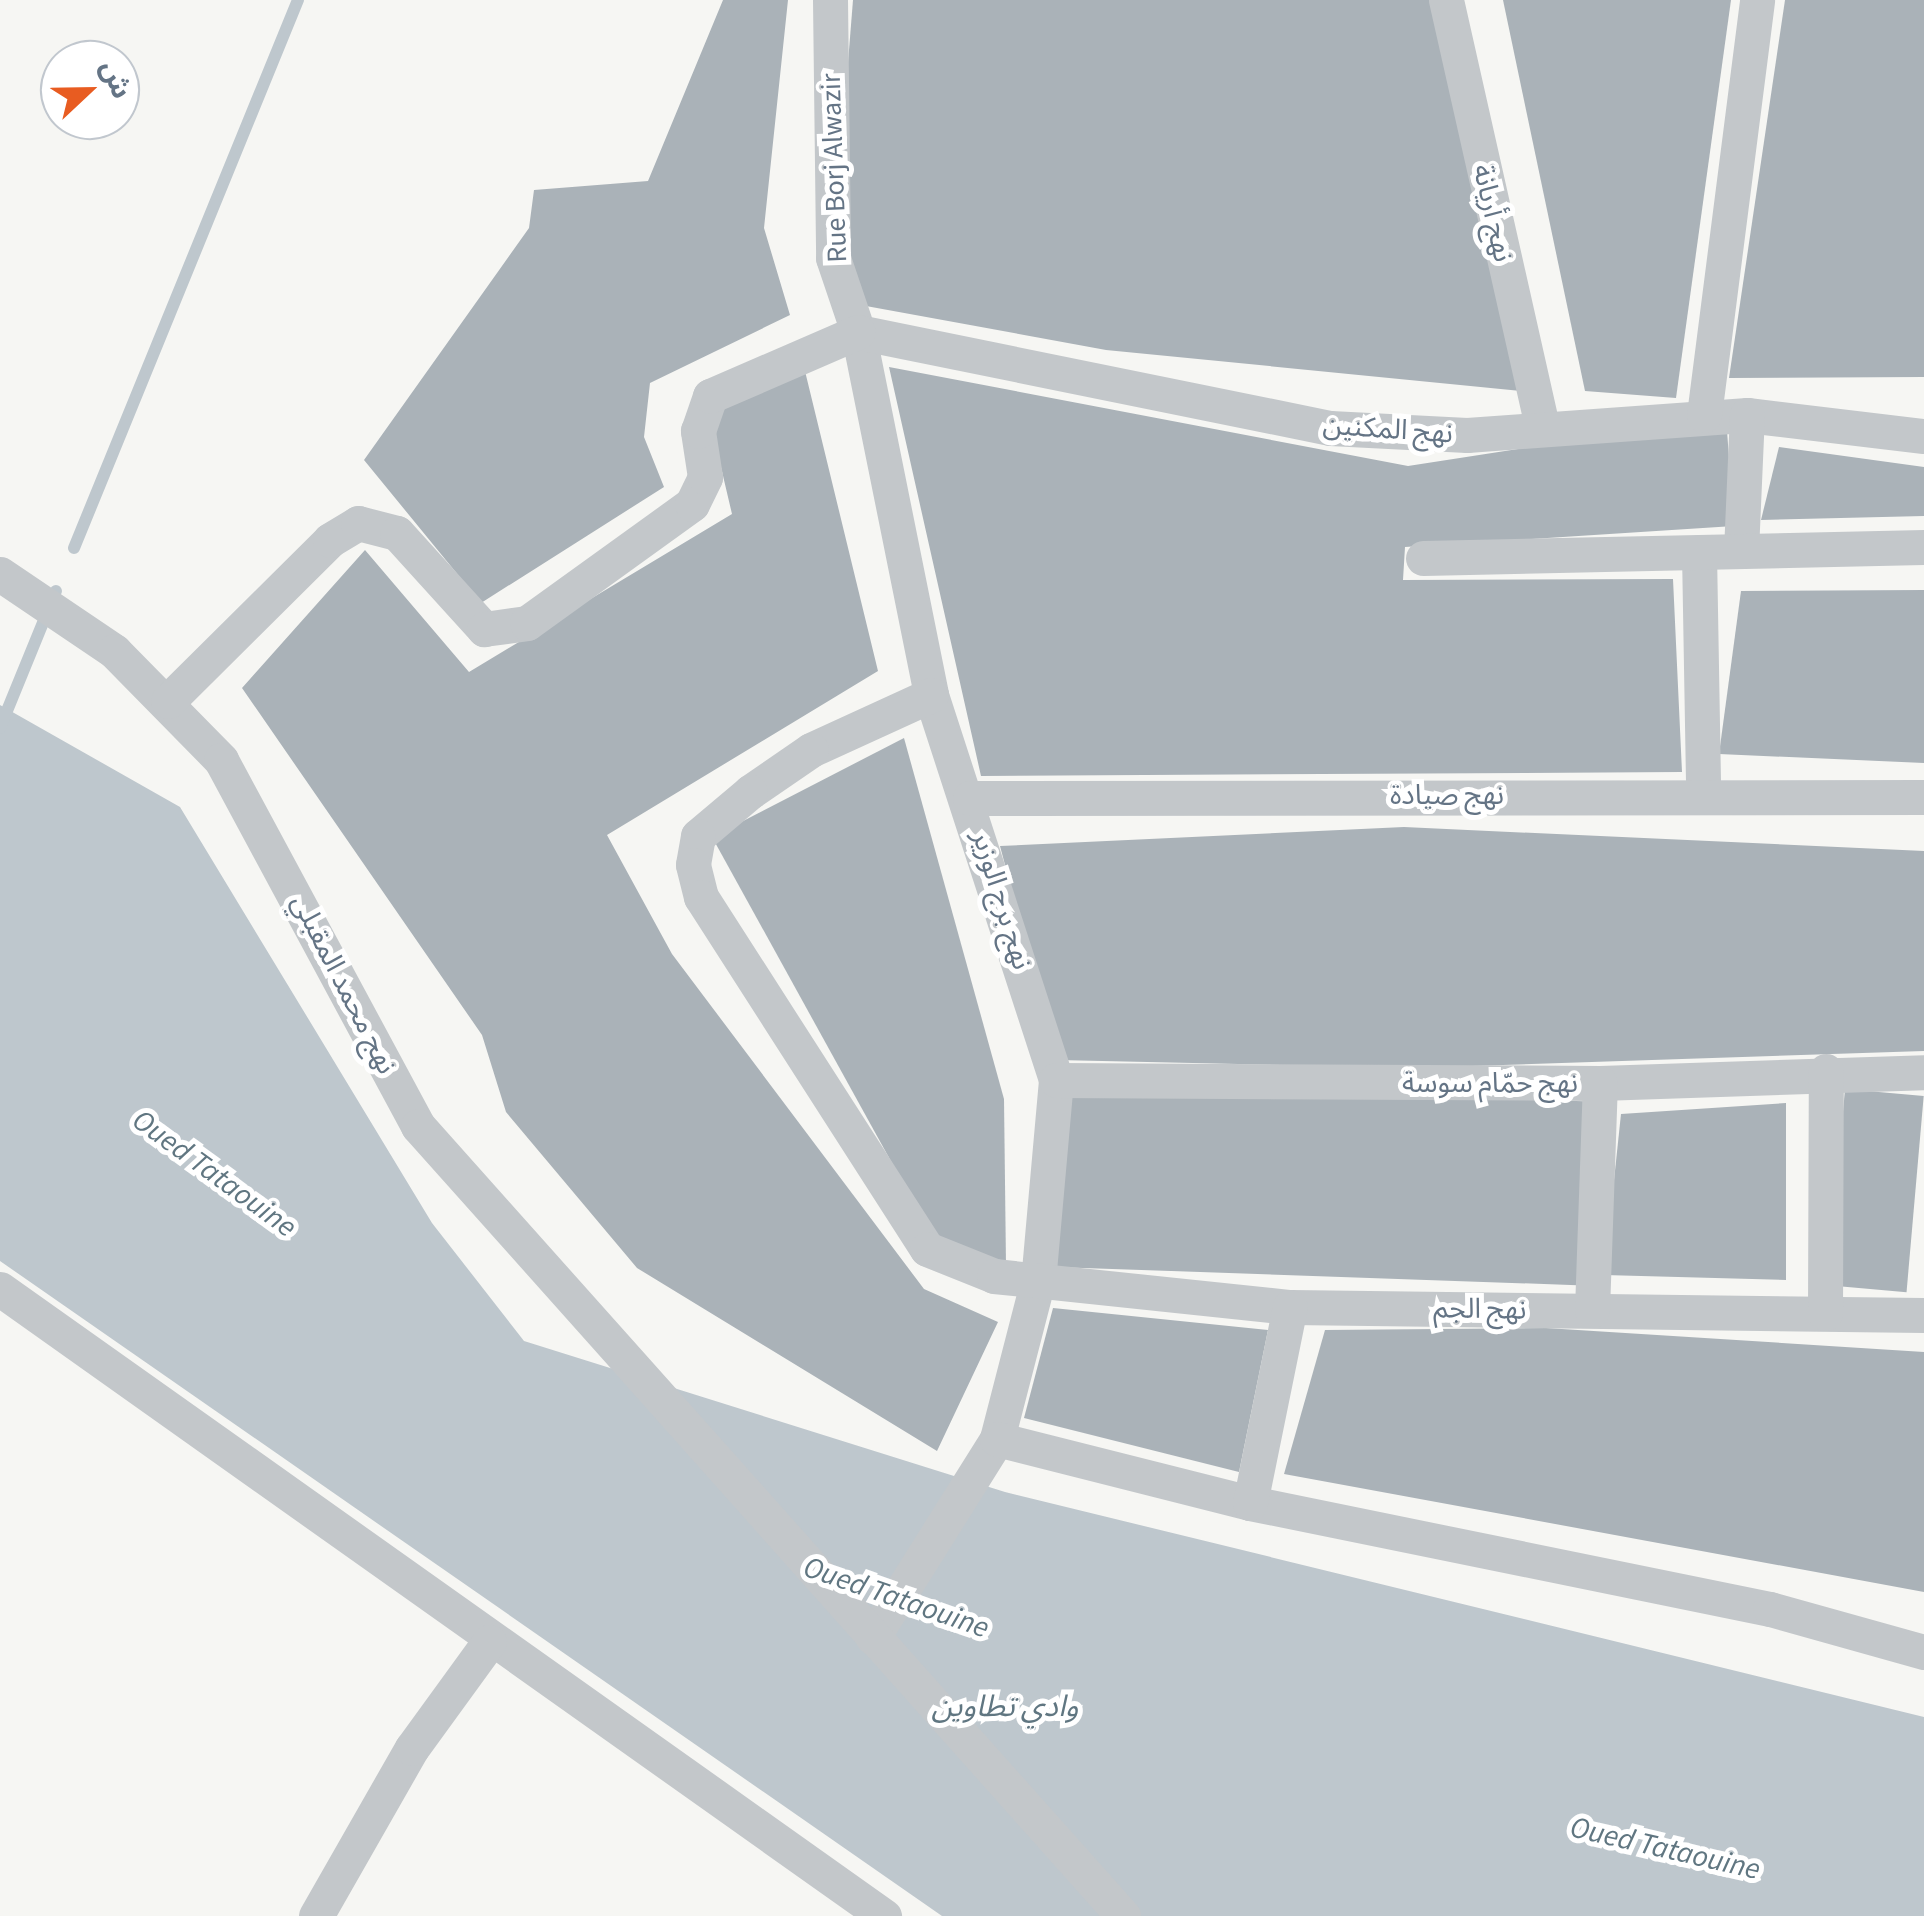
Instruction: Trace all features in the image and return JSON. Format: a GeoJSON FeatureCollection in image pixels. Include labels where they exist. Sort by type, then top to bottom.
{"type":"FeatureCollection","features":[{"type":"Feature","properties":{"kind":"street","name":"Rue Borj Alwazir"},"geometry":{"type":"LineString","coordinates":[[830,0],[830,227],[858,332]]}},
{"type":"Feature","properties":{"kind":"street","name":"نهج أريانة"},"geometry":{"type":"LineString","coordinates":[[1446,0],[1542,426]]}},
{"type":"Feature","properties":{"kind":"street"},"geometry":{"type":"LineString","coordinates":[[1704,415],[1757,0]]}},
{"type":"Feature","properties":{"kind":"street","name":"نهج المكنين"},"geometry":{"type":"LineString","coordinates":[[858,332],[1330,428],[1467,435],[1542,426],[1746,415],[1924,436]]}},
{"type":"Feature","properties":{"kind":"street","name":"نهج برج الوزير"},"geometry":{"type":"LineString","coordinates":[[858,332],[930,694],[970,798],[1056,1080],[1038,1280],[992,1455],[873,1637]]}},
{"type":"Feature","properties":{"kind":"street"},"geometry":{"type":"LineString","coordinates":[[168,701],[330,540],[358,523],[397,533],[484,629],[526,622],[692,504],[704,477],[698,431],[710,396],[858,332]]}},
{"type":"Feature","properties":{"kind":"street"},"geometry":{"type":"LineString","coordinates":[[1741,551],[1746,415]]}},
{"type":"Feature","properties":{"kind":"street"},"geometry":{"type":"LineString","coordinates":[[1423,558],[1924,547]]}},
{"type":"Feature","properties":{"kind":"street"},"geometry":{"type":"LineString","coordinates":[[1699,552],[1704,793]]}},
{"type":"Feature","properties":{"kind":"street","name":"نهج محمد المقبلي"},"geometry":{"type":"LineString","coordinates":[[0,574],[114,651],[168,701],[221,760],[418,1126],[670,1418],[1123,1916]]}},
{"type":"Feature","properties":{"kind":"street","name":"نهج الجم"},"geometry":{"type":"LineString","coordinates":[[930,694],[811,750],[750,792],[698,836],[694,865],[701,897],[906,1226],[954,1264],[1038,1280],[1290,1307],[1924,1315]]}},
{"type":"Feature","properties":{"kind":"street","name":"نهج صيادة"},"geometry":{"type":"LineString","coordinates":[[970,798],[1704,793],[1924,797]]}},
{"type":"Feature","properties":{"kind":"street"},"geometry":{"type":"LineString","coordinates":[[1825,1313],[1826,1072]]}},
{"type":"Feature","properties":{"kind":"street","name":"نهج حمّام سوسة"},"geometry":{"type":"LineString","coordinates":[[1056,1080],[1600,1084],[1826,1072],[1924,1072]]}},
{"type":"Feature","properties":{"kind":"street"},"geometry":{"type":"LineString","coordinates":[[1592,1310],[1600,1084]]}},
{"type":"Feature","properties":{"kind":"street"},"geometry":{"type":"LineString","coordinates":[[0,1290],[205,1428],[488,1642],[884,1916]]}},
{"type":"Feature","properties":{"kind":"street"},"geometry":{"type":"LineString","coordinates":[[1250,1503],[1290,1307]]}},
{"type":"Feature","properties":{"kind":"street"},"geometry":{"type":"LineString","coordinates":[[992,1455],[1250,1503],[1770,1609],[1924,1652]]}},
{"type":"Feature","properties":{"kind":"street"},"geometry":{"type":"LineString","coordinates":[[316,1916],[412,1748],[488,1642]]}},
{"type":"Feature","properties":{"kind":"water","name":"وادي تطاوين"},"geometry":{"type":"Polygon","coordinates":[[[0,705],[180,807],[432,1223],[524,1341],[1005,1492],[1924,1717],[1924,1916],[942,1916],[0,1261],[0,705]]]}},
{"type":"Feature","properties":{"kind":"building"},"geometry":{"type":"Polygon","coordinates":[[[723,0],[788,0],[764,228],[790,315],[650,383],[644,437],[664,487],[481,603],[364,460],[529,228],[534,190],[648,181],[723,0]]]}},
{"type":"Feature","properties":{"kind":"building"},"geometry":{"type":"Polygon","coordinates":[[[853,0],[1446,0],[1532,392],[1106,350],[855,304],[840,163],[853,0]]]}},
{"type":"Feature","properties":{"kind":"building"},"geometry":{"type":"Polygon","coordinates":[[[1503,0],[1731,0],[1676,398],[1585,391],[1503,0]]]}},
{"type":"Feature","properties":{"kind":"building"},"geometry":{"type":"Polygon","coordinates":[[[1785,0],[1924,0],[1924,377],[1729,378],[1785,0]]]}},
{"type":"Feature","properties":{"kind":"building"},"geometry":{"type":"Polygon","coordinates":[[[804,367],[878,671],[607,835],[672,954],[924,1289],[998,1322],[937,1451],[637,1268],[506,1112],[482,1035],[242,688],[365,550],[469,672],[732,514],[708,412],[804,367]]]}},
{"type":"Feature","properties":{"kind":"building"},"geometry":{"type":"Polygon","coordinates":[[[889,367],[1408,466],[1726,417],[1734,526],[1405,547],[1403,580],[1673,579],[1682,772],[981,776],[889,367]]]}},
{"type":"Feature","properties":{"kind":"building"},"geometry":{"type":"Polygon","coordinates":[[[1779,447],[1924,467],[1924,516],[1761,520],[1779,447]]]}},
{"type":"Feature","properties":{"kind":"building"},"geometry":{"type":"Polygon","coordinates":[[[1924,590],[1924,763],[1719,754],[1741,591],[1924,590]]]}},
{"type":"Feature","properties":{"kind":"building"},"geometry":{"type":"Polygon","coordinates":[[[904,738],[1004,1099],[1006,1266],[930,1232],[712,837],[904,738]]]}},
{"type":"Feature","properties":{"kind":"building"},"geometry":{"type":"Polygon","coordinates":[[[1404,827],[1924,851],[1924,1051],[1410,1068],[1057,1060],[1000,846],[1404,827]]]}},
{"type":"Feature","properties":{"kind":"building"},"geometry":{"type":"Polygon","coordinates":[[[1060,1083],[1584,1101],[1577,1285],[1054,1267],[1060,1083]]]}},
{"type":"Feature","properties":{"kind":"building"},"geometry":{"type":"Polygon","coordinates":[[[1845,1089],[1924,1096],[1907,1292],[1828,1285],[1845,1089]]]}},
{"type":"Feature","properties":{"kind":"building"},"geometry":{"type":"Polygon","coordinates":[[[1786,1103],[1786,1280],[1604,1275],[1621,1114],[1786,1103]]]}},
{"type":"Feature","properties":{"kind":"building"},"geometry":{"type":"Polygon","coordinates":[[[1053,1308],[1268,1330],[1239,1472],[1024,1418],[1053,1308]]]}},
{"type":"Feature","properties":{"kind":"building"},"geometry":{"type":"Polygon","coordinates":[[[1546,1328],[1924,1352],[1924,1592],[1284,1474],[1325,1330],[1546,1328]]]}},
{"type":"Feature","properties":{"kind":"waterway"},"geometry":{"type":"LineString","coordinates":[[74,548],[298,0]]}},
{"type":"Feature","properties":{"kind":"waterway"},"geometry":{"type":"LineString","coordinates":[[0,728],[56,591]]}},
{"type":"Feature","properties":{"kind":"water label","name":"Oued Tataouine"},"geometry":{"type":"Point","coordinates":[214,1174]}},
{"type":"Feature","properties":{"kind":"water label","name":"Oued Tataouine"},"geometry":{"type":"Point","coordinates":[896,1598]}},
{"type":"Feature","properties":{"kind":"water label","name":"Oued Tataouine"},"geometry":{"type":"Point","coordinates":[1665,1849]}}]}
